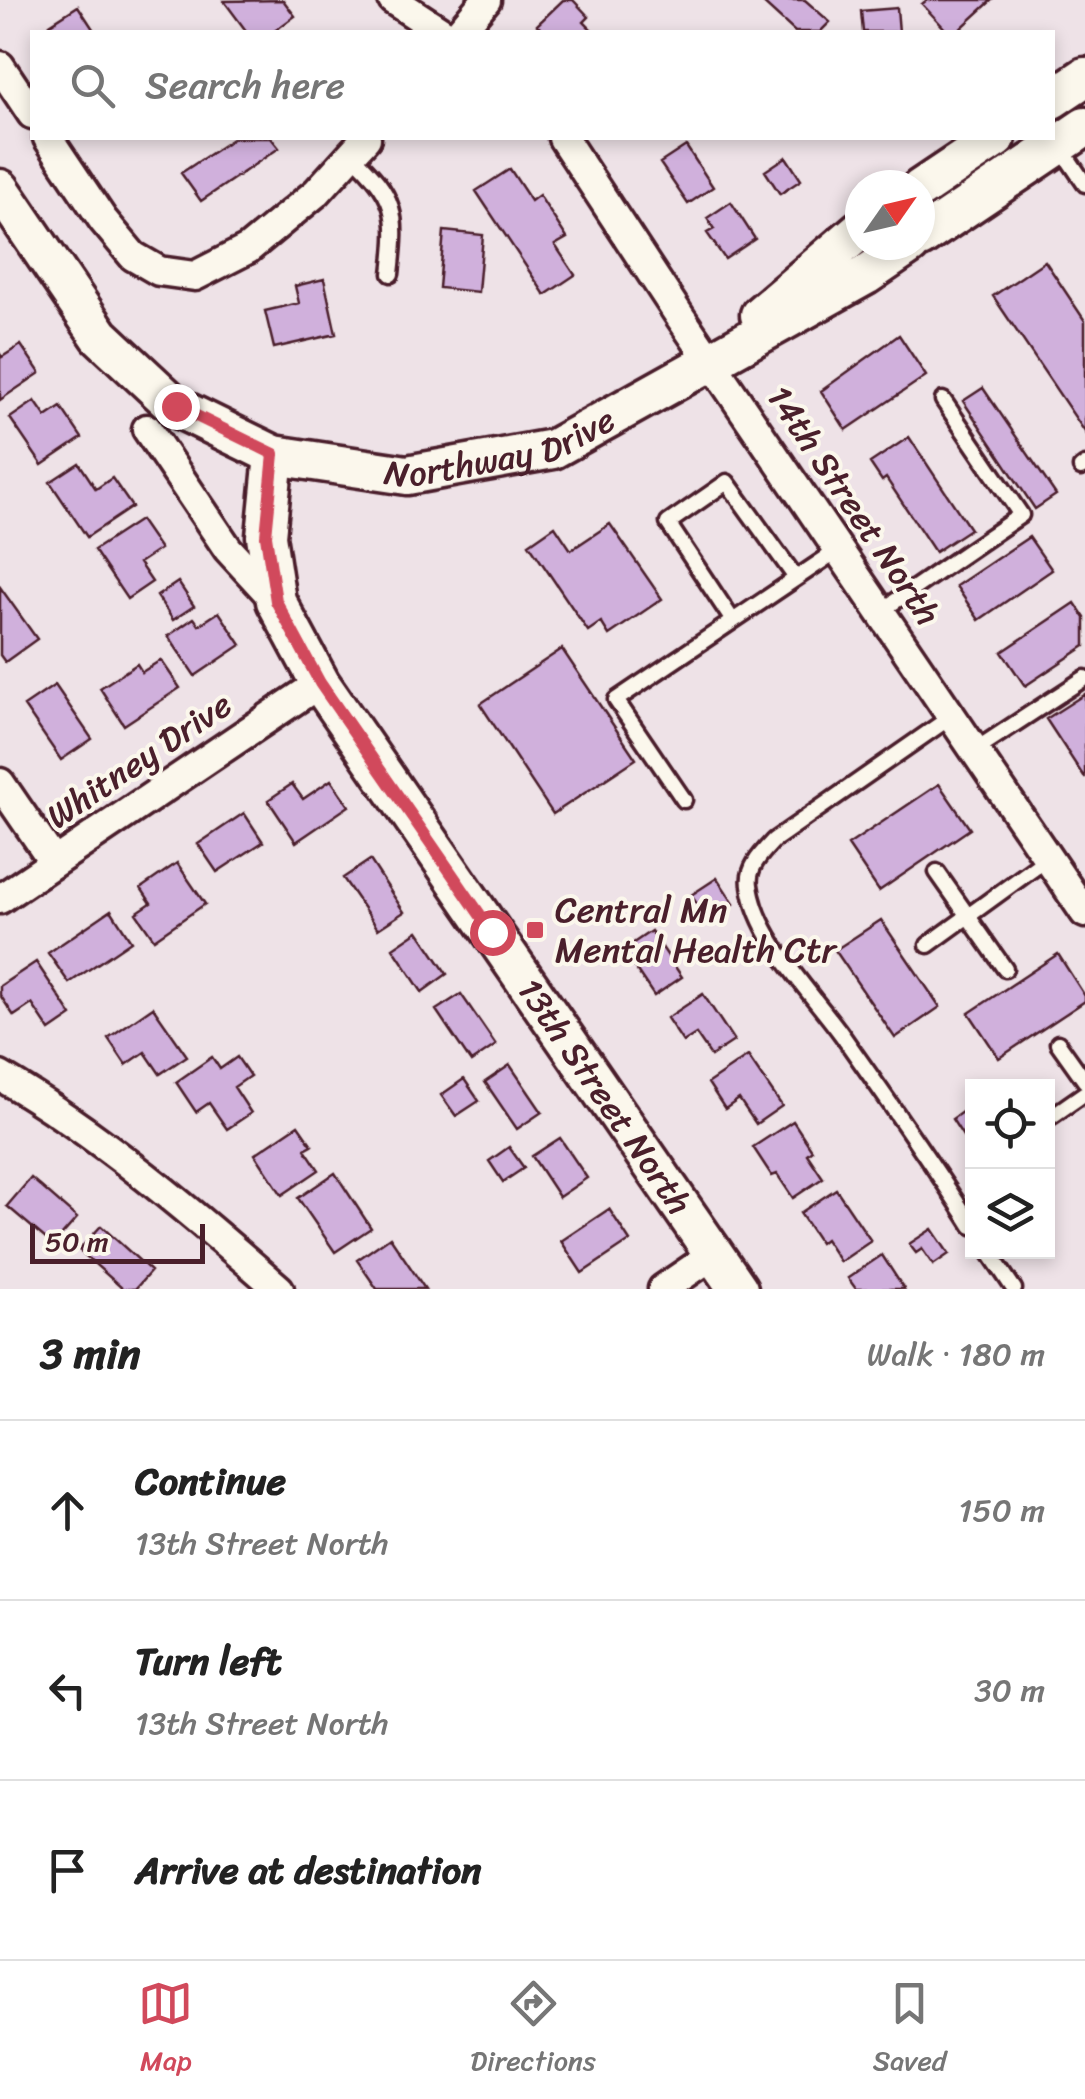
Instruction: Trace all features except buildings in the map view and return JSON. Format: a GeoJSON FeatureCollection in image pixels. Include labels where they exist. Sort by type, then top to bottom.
{"type":"FeatureCollection","features":[{"type":"Feature","properties":{"kind":"street"},"geometry":{"type":"LineString","coordinates":[[393,0],[439,30]]}},
{"type":"Feature","properties":{"kind":"street"},"geometry":{"type":"LineString","coordinates":[[461,30],[486,0]]}},
{"type":"Feature","properties":{"kind":"street"},"geometry":{"type":"LineString","coordinates":[[0,66],[30,111]]}},
{"type":"Feature","properties":{"kind":"street"},"geometry":{"type":"LineString","coordinates":[[1055,97],[1085,77]]}},
{"type":"Feature","properties":{"kind":"street"},"geometry":{"type":"LineString","coordinates":[[935,228],[1072,136]]}},
{"type":"Feature","properties":{"kind":"street"},"geometry":{"type":"LineString","coordinates":[[49,140],[103,220],[133,256],[160,271],[196,276],[248,249],[318,192],[358,146]]}},
{"type":"Feature","properties":{"kind":"street","name":"14th Street North"},"geometry":{"type":"LineString","coordinates":[[564,140],[709,360],[1085,912]]}},
{"type":"Feature","properties":{"kind":"street"},"geometry":{"type":"LineString","coordinates":[[935,179],[993,140]]}},
{"type":"Feature","properties":{"kind":"street"},"geometry":{"type":"LineString","coordinates":[[0,189],[100,336],[176,406],[274,454]]}},
{"type":"Feature","properties":{"kind":"street","name":"Northway Drive"},"geometry":{"type":"LineString","coordinates":[[709,360],[845,243]]}},
{"type":"Feature","properties":{"kind":"street","name":"Northway Drive"},"geometry":{"type":"LineString","coordinates":[[274,454],[407,476],[553,448],[888,260]]}},
{"type":"Feature","properties":{"kind":"street"},"geometry":{"type":"LineString","coordinates":[[146,429],[228,549],[276,601]]}},
{"type":"Feature","properties":{"kind":"street","name":"13th Street North"},"geometry":{"type":"LineString","coordinates":[[274,454],[266,536],[276,601],[320,683],[738,1289]]}},
{"type":"Feature","properties":{"kind":"street","name":"Whitney Drive"},"geometry":{"type":"LineString","coordinates":[[0,899],[320,683]]}},
{"type":"Feature","properties":{"kind":"street"},"geometry":{"type":"LineString","coordinates":[[0,783],[54,862]]}},
{"type":"Feature","properties":{"kind":"street"},"geometry":{"type":"LineString","coordinates":[[0,1076],[184,1206],[279,1289]]}},
{"type":"Feature","properties":{"kind":"street"},"geometry":{"type":"LineString","coordinates":[[663,1289],[714,1254]]}},
{"type":"Feature","properties":{"kind":"lane"},"geometry":{"type":"LineString","coordinates":[[1072,136],[1085,184]]}},
{"type":"Feature","properties":{"kind":"lane"},"geometry":{"type":"LineString","coordinates":[[358,146],[393,208],[396,227],[391,274]]}},
{"type":"Feature","properties":{"kind":"lane"},"geometry":{"type":"LineString","coordinates":[[880,612],[1020,515],[943,400]]}},
{"type":"Feature","properties":{"kind":"lane"},"geometry":{"type":"LineString","coordinates":[[734,621],[668,523],[727,482],[796,578]]}},
{"type":"Feature","properties":{"kind":"lane"},"geometry":{"type":"LineString","coordinates":[[684,800],[616,700],[838,550]]}},
{"type":"Feature","properties":{"kind":"lane"},"geometry":{"type":"LineString","coordinates":[[975,750],[1085,678]]}},
{"type":"Feature","properties":{"kind":"lane"},"geometry":{"type":"LineString","coordinates":[[952,716],[774,840],[754,864],[748,881],[755,907],[778,950],[965,1216]]}},
{"type":"Feature","properties":{"kind":"lane"},"geometry":{"type":"LineString","coordinates":[[928,945],[1048,858]]}},
{"type":"Feature","properties":{"kind":"lane"},"geometry":{"type":"LineString","coordinates":[[937,872],[1005,968]]}},
{"type":"Feature","properties":{"kind":"lane"},"geometry":{"type":"LineString","coordinates":[[1058,1044],[1085,1081]]}},
{"type":"Feature","properties":{"kind":"lane"},"geometry":{"type":"LineString","coordinates":[[1055,1114],[1085,1092]]}},
{"type":"Feature","properties":{"kind":"lane"},"geometry":{"type":"LineString","coordinates":[[994,1259],[1014,1289]]}},
{"type":"Feature","properties":{"kind":"place","name":"Central Mn Mental Health Ctr"},"geometry":{"type":"Point","coordinates":[535,930]}},
{"type":"Feature","properties":{"kind":"route"},"geometry":{"type":"LineString","coordinates":[[176,406],[274,454],[266,536],[276,601],[320,683],[492,932]]}}]}
